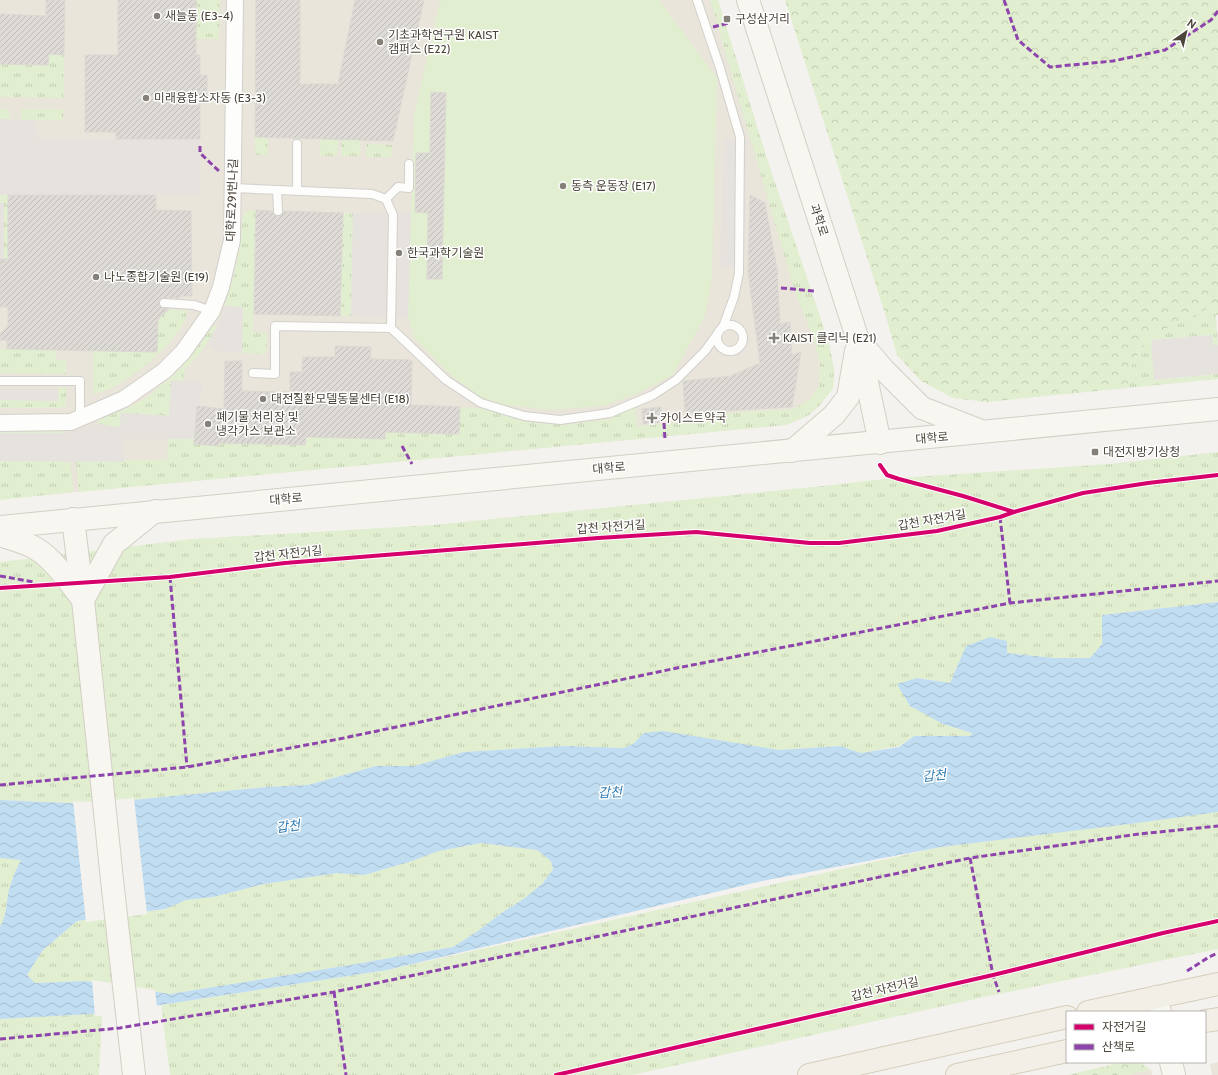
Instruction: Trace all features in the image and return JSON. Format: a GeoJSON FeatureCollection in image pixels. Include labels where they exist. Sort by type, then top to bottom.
{"type":"FeatureCollection","features":[{"type":"Feature","properties":{"kind":"main road","name":"과학로"},"geometry":{"type":"LineString","coordinates":[[748,0],[858,340],[880,443]]}},
{"type":"Feature","properties":{"kind":"main road"},"geometry":{"type":"LineString","coordinates":[[858,340],[882,369],[922,408],[986,433]]}},
{"type":"Feature","properties":{"kind":"main road"},"geometry":{"type":"LineString","coordinates":[[792,451],[834,415],[848,397],[858,340]]}},
{"type":"Feature","properties":{"kind":"main road","name":"대학로"},"geometry":{"type":"LineString","coordinates":[[0,527],[155,511],[986,433],[1218,409]]}},
{"type":"Feature","properties":{"kind":"main road"},"geometry":{"type":"LineString","coordinates":[[84,600],[110,549],[114,544],[155,511]]}},
{"type":"Feature","properties":{"kind":"main road"},"geometry":{"type":"LineString","coordinates":[[73,519],[84,600],[112,880],[134,1075]]}},
{"type":"Feature","properties":{"kind":"main road"},"geometry":{"type":"LineString","coordinates":[[0,535],[34,547],[47,557],[84,600]]}},
{"type":"Feature","properties":{"kind":"main road"},"geometry":{"type":"LineString","coordinates":[[1097,1011],[1158,1004],[1218,984]]}},
{"type":"Feature","properties":{"kind":"main road"},"geometry":{"type":"LineString","coordinates":[[809,1075],[1066,1017]]}},
{"type":"Feature","properties":{"kind":"main road"},"geometry":{"type":"LineString","coordinates":[[1206,1021],[1218,1019]]}},
{"type":"Feature","properties":{"kind":"main road"},"geometry":{"type":"LineString","coordinates":[[957,1075],[1066,1051]]}},
{"type":"Feature","properties":{"kind":"main road"},"geometry":{"type":"LineString","coordinates":[[1171,1063],[1174,1075]]}},
{"type":"Feature","properties":{"kind":"street","name":"대학로291번나길"},"geometry":{"type":"LineString","coordinates":[[0,423],[71,422],[124,399],[164,371],[183,352],[212,311],[221,287],[232,240],[235,0]]}},
{"type":"Feature","properties":{"kind":"lane"},"geometry":{"type":"LineString","coordinates":[[253,373],[275,374],[275,326],[391,328],[446,380],[481,403],[524,416],[560,420],[610,413],[652,395],[676,380],[705,351],[720,330],[734,297],[739,273],[740,137],[720,68],[697,0]]}},
{"type":"Feature","properties":{"kind":"lane"},"geometry":{"type":"LineString","coordinates":[[297,144],[297,190]]}},
{"type":"Feature","properties":{"kind":"lane"},"geometry":{"type":"LineString","coordinates":[[386,199],[398,187],[409,188],[409,164]]}},
{"type":"Feature","properties":{"kind":"lane"},"geometry":{"type":"LineString","coordinates":[[233,188],[372,194],[386,199],[393,215],[391,328]]}},
{"type":"Feature","properties":{"kind":"lane"},"geometry":{"type":"LineString","coordinates":[[277,190],[278,211]]}},
{"type":"Feature","properties":{"kind":"lane"},"geometry":{"type":"LineString","coordinates":[[164,303],[194,305],[212,311]]}},
{"type":"Feature","properties":{"kind":"lane"},"geometry":{"type":"LineString","coordinates":[[0,380],[80,381],[80,418]]}},
{"type":"Feature","properties":{"kind":"shaded area","name":"한국과학기술원"},"geometry":{"type":"Polygon","coordinates":[[[0,0],[718,0],[768,162],[829,344],[834,370],[833,388],[820,405],[809,415],[786,425],[0,499],[0,0]]]}},
{"type":"Feature","properties":{"kind":"shaded area"},"geometry":{"type":"Polygon","coordinates":[[[0,119],[36,120],[37,139],[200,139],[200,195],[0,195],[0,119]]]}},
{"type":"Feature","properties":{"kind":"shaded area"},"geometry":{"type":"Polygon","coordinates":[[[724,139],[748,140],[744,267],[720,266],[724,139]]]}},
{"type":"Feature","properties":{"kind":"shaded area"},"geometry":{"type":"Polygon","coordinates":[[[0,203],[4,203],[4,259],[0,259],[0,203]]]}},
{"type":"Feature","properties":{"kind":"shaded area"},"geometry":{"type":"Polygon","coordinates":[[[353,213],[411,214],[408,318],[351,316],[353,213]]]}},
{"type":"Feature","properties":{"kind":"shaded area"},"geometry":{"type":"Polygon","coordinates":[[[225,306],[243,307],[242,353],[219,352],[208,342],[217,327],[225,306]]]}},
{"type":"Feature","properties":{"kind":"shaded area"},"geometry":{"type":"Polygon","coordinates":[[[1212,335],[1213,345],[1218,345],[1218,374],[1154,380],[1151,340],[1212,335]]]}},
{"type":"Feature","properties":{"kind":"shaded area"},"geometry":{"type":"Polygon","coordinates":[[[171,380],[202,382],[200,407],[197,407],[194,439],[124,439],[124,462],[0,461],[0,433],[65,433],[98,424],[120,427],[121,413],[169,416],[171,380]]]}},
{"type":"Feature","properties":{"kind":"shaded area"},"geometry":{"type":"Polygon","coordinates":[[[0,388],[58,388],[58,401],[0,400],[0,388]]]}},
{"type":"Feature","properties":{"kind":"shaded area"},"geometry":{"type":"Polygon","coordinates":[[[1218,1062],[1218,1075],[1212,1075],[1210,1064],[1218,1062]]]}},
{"type":"Feature","properties":{"kind":"shaded area"},"geometry":{"type":"Polygon","coordinates":[[[1151,1070],[1152,1075],[1128,1075],[1151,1070]]]}},
{"type":"Feature","properties":{"kind":"green space"},"geometry":{"type":"Polygon","coordinates":[[[196,0],[220,0],[219,39],[196,39],[196,0]]]}},
{"type":"Feature","properties":{"kind":"green space","name":"동측 운동장 (E17)"},"geometry":{"type":"Polygon","coordinates":[[[442,0],[659,0],[717,78],[712,278],[705,316],[673,375],[636,394],[603,406],[549,410],[499,404],[478,396],[448,373],[414,338],[408,318],[414,115],[439,5],[442,0]]]}},
{"type":"Feature","properties":{"kind":"green space"},"geometry":{"type":"Polygon","coordinates":[[[710,0],[718,0],[768,162],[829,344],[834,370],[833,388],[820,405],[809,415],[786,425],[79,492],[76,462],[167,460],[168,439],[194,439],[194,444],[218,446],[223,443],[305,445],[305,437],[385,439],[385,432],[459,434],[459,407],[481,408],[528,422],[564,425],[609,419],[635,407],[637,426],[706,420],[706,414],[794,409],[810,399],[819,386],[820,362],[813,337],[795,292],[710,0]]]}},
{"type":"Feature","properties":{"kind":"green space"},"geometry":{"type":"Polygon","coordinates":[[[785,0],[1218,0],[1218,305],[1215,305],[1148,338],[1130,368],[1127,388],[987,402],[953,398],[921,381],[897,355],[785,0]]]}},
{"type":"Feature","properties":{"kind":"green space"},"geometry":{"type":"Polygon","coordinates":[[[49,54],[64,55],[64,98],[0,97],[0,64],[48,65],[49,54]]]}},
{"type":"Feature","properties":{"kind":"green space"},"geometry":{"type":"Polygon","coordinates":[[[0,109],[9,109],[10,120],[0,119],[0,109]]]}},
{"type":"Feature","properties":{"kind":"green space"},"geometry":{"type":"Polygon","coordinates":[[[21,109],[63,109],[63,120],[21,120],[21,109]]]}},
{"type":"Feature","properties":{"kind":"green space"},"geometry":{"type":"Polygon","coordinates":[[[255,137],[268,138],[268,155],[255,155],[255,137]]]}},
{"type":"Feature","properties":{"kind":"green space"},"geometry":{"type":"Polygon","coordinates":[[[320,139],[338,140],[337,156],[320,156],[320,139]]]}},
{"type":"Feature","properties":{"kind":"green space"},"geometry":{"type":"Polygon","coordinates":[[[341,139],[361,140],[360,156],[341,156],[341,139]]]}},
{"type":"Feature","properties":{"kind":"green space"},"geometry":{"type":"Polygon","coordinates":[[[367,144],[392,145],[391,157],[366,157],[367,144]]]}},
{"type":"Feature","properties":{"kind":"green space"},"geometry":{"type":"Polygon","coordinates":[[[0,195],[8,195],[8,259],[4,259],[4,203],[0,203],[0,195]]]}},
{"type":"Feature","properties":{"kind":"green space"},"geometry":{"type":"Polygon","coordinates":[[[249,210],[256,210],[253,332],[267,333],[266,354],[242,353],[243,307],[225,306],[237,260],[243,215],[249,210]]]}},
{"type":"Feature","properties":{"kind":"green space"},"geometry":{"type":"Polygon","coordinates":[[[343,213],[353,213],[351,316],[340,316],[343,213]]]}},
{"type":"Feature","properties":{"kind":"green space"},"geometry":{"type":"Polygon","coordinates":[[[1215,305],[1218,305],[1218,315],[1216,315],[1218,345],[1213,345],[1211,335],[1151,340],[1155,380],[1218,374],[1218,379],[1127,388],[1130,368],[1148,338],[1215,305]]]}},
{"type":"Feature","properties":{"kind":"green space"},"geometry":{"type":"Polygon","coordinates":[[[168,309],[188,311],[182,326],[164,349],[142,369],[129,378],[105,391],[93,394],[93,351],[157,352],[158,320],[168,309]]]}},
{"type":"Feature","properties":{"kind":"green space"},"geometry":{"type":"Polygon","coordinates":[[[210,327],[217,327],[199,355],[185,369],[183,381],[171,381],[169,416],[121,413],[120,427],[98,424],[97,421],[138,403],[159,388],[184,364],[205,337],[210,327]]]}},
{"type":"Feature","properties":{"kind":"green space"},"geometry":{"type":"Polygon","coordinates":[[[0,349],[56,350],[56,360],[66,360],[66,374],[0,373],[0,349]]]}},
{"type":"Feature","properties":{"kind":"green space"},"geometry":{"type":"Polygon","coordinates":[[[58,388],[66,388],[66,406],[59,408],[0,408],[0,400],[58,401],[58,388]]]}},
{"type":"Feature","properties":{"kind":"green space"},"geometry":{"type":"Polygon","coordinates":[[[0,429],[63,429],[65,433],[0,433],[0,429]]]}},
{"type":"Feature","properties":{"kind":"green space"},"geometry":{"type":"Polygon","coordinates":[[[1218,452],[1218,602],[1102,615],[1102,644],[1090,658],[1054,658],[1006,653],[958,664],[950,683],[917,678],[943,724],[972,733],[970,736],[914,736],[899,746],[861,753],[840,746],[779,750],[644,733],[633,744],[624,748],[564,746],[464,752],[414,766],[376,766],[308,785],[267,787],[91,804],[0,800],[0,562],[192,539],[433,525],[883,479],[1109,464],[1218,452]]]}},
{"type":"Feature","properties":{"kind":"green space"},"geometry":{"type":"Polygon","coordinates":[[[0,461],[70,462],[74,492],[0,500],[0,461]]]}},
{"type":"Feature","properties":{"kind":"green space"},"geometry":{"type":"Polygon","coordinates":[[[1218,811],[1218,949],[989,996],[632,1075],[170,1075],[161,1005],[387,970],[941,847],[1218,811]]]}},
{"type":"Feature","properties":{"kind":"green space"},"geometry":{"type":"Polygon","coordinates":[[[481,843],[537,850],[551,860],[553,869],[543,883],[525,898],[453,947],[170,994],[85,981],[35,983],[27,975],[43,950],[77,921],[165,909],[186,900],[213,897],[264,884],[337,873],[364,875],[409,862],[439,851],[481,843]]]}},
{"type":"Feature","properties":{"kind":"green space"},"geometry":{"type":"Polygon","coordinates":[[[0,858],[22,859],[11,883],[5,914],[0,927],[0,858]]]}},
{"type":"Feature","properties":{"kind":"green space"},"geometry":{"type":"Polygon","coordinates":[[[102,1013],[99,1075],[0,1075],[0,1019],[102,1013]]]}},
{"type":"Feature","properties":{"kind":"green space"},"geometry":{"type":"Polygon","coordinates":[[[1120,1063],[1140,1063],[1151,1070],[1128,1075],[1067,1075],[1120,1063]]]}},
{"type":"Feature","properties":{"kind":"water","name":"갑천"},"geometry":{"type":"Polygon","coordinates":[[[1218,602],[1218,812],[941,847],[762,881],[387,970],[109,1013],[0,1019],[0,927],[5,913],[10,886],[21,860],[0,858],[0,800],[91,804],[267,787],[308,785],[376,766],[414,766],[464,752],[564,746],[624,748],[633,744],[644,733],[663,731],[779,750],[840,746],[861,753],[899,747],[914,736],[970,736],[972,733],[943,724],[910,706],[897,684],[917,678],[950,683],[966,646],[990,637],[1007,641],[1007,653],[1054,658],[1090,658],[1102,644],[1102,615],[1218,602]],[[481,843],[439,851],[409,862],[364,875],[337,873],[264,884],[213,897],[186,900],[165,909],[77,921],[43,950],[27,975],[35,983],[85,981],[170,994],[453,947],[525,898],[543,883],[553,869],[551,861],[537,850],[481,843]]]}},
{"type":"Feature","properties":{"kind":"pier"},"geometry":{"type":"Polygon","coordinates":[[[134,798],[147,914],[86,922],[73,801],[91,802],[134,798]]]}},
{"type":"Feature","properties":{"kind":"pier"},"geometry":{"type":"Polygon","coordinates":[[[92,980],[155,990],[157,1008],[95,1016],[92,980]]]}},
{"type":"Feature","properties":{"kind":"building"},"geometry":{"type":"Polygon","coordinates":[[[46,0],[65,0],[64,55],[49,54],[48,65],[0,64],[0,14],[46,16],[46,0]]]}},
{"type":"Feature","properties":{"kind":"building","name":"미래융합소자동 (E3-3)"},"geometry":{"type":"Polygon","coordinates":[[[118,0],[196,0],[196,55],[200,55],[200,75],[207,75],[207,101],[200,101],[200,139],[116,139],[116,132],[85,132],[85,55],[118,55],[118,0]]]}},
{"type":"Feature","properties":{"kind":"building","name":"기초과학연구원 KAIST 캠퍼스 (E22)"},"geometry":{"type":"Polygon","coordinates":[[[256,0],[300,0],[300,84],[338,84],[355,0],[424,0],[393,141],[255,137],[256,0]]]}},
{"type":"Feature","properties":{"kind":"building"},"geometry":{"type":"Polygon","coordinates":[[[431,92],[446,93],[442,279],[427,279],[428,213],[415,212],[416,153],[430,153],[431,92]]]}},
{"type":"Feature","properties":{"kind":"building","name":"나노종합기술원 (E19)"},"geometry":{"type":"Polygon","coordinates":[[[8,195],[156,195],[156,210],[191,211],[192,296],[164,298],[159,300],[159,305],[161,307],[169,309],[158,320],[157,352],[7,349],[7,340],[0,340],[0,334],[8,326],[8,307],[0,307],[0,259],[8,259],[8,195]]]}},
{"type":"Feature","properties":{"kind":"building","name":"KAIST 클리닉 (E21)"},"geometry":{"type":"Polygon","coordinates":[[[750,195],[765,203],[778,274],[780,324],[790,322],[792,355],[801,352],[792,407],[685,413],[683,381],[731,376],[760,363],[748,271],[750,195]]]}},
{"type":"Feature","properties":{"kind":"building"},"geometry":{"type":"Polygon","coordinates":[[[256,210],[272,211],[278,216],[281,215],[283,211],[343,213],[340,316],[254,314],[256,210]]]}},
{"type":"Feature","properties":{"kind":"building","name":"대전질환모델동물센터 (E18)"},"geometry":{"type":"Polygon","coordinates":[[[335,346],[371,347],[370,359],[412,360],[411,405],[460,407],[459,434],[385,432],[385,439],[306,437],[305,445],[218,443],[218,446],[194,444],[197,406],[224,409],[225,361],[242,361],[242,391],[290,392],[290,372],[302,372],[303,357],[335,357],[335,346]]]}},
{"type":"Feature","properties":{"kind":"building","name":"카이스트약국"},"geometry":{"type":"Polygon","coordinates":[[[661,407],[662,422],[643,424],[642,409],[661,407]]]}},
{"type":"Feature","properties":{"kind":"marked path"},"geometry":{"type":"LineString","coordinates":[[1004,0],[1018,40],[1050,67],[1113,61],[1165,50],[1211,20],[1218,11]]}},
{"type":"Feature","properties":{"kind":"marked path"},"geometry":{"type":"LineString","coordinates":[[713,27],[729,23]]}},
{"type":"Feature","properties":{"kind":"marked path"},"geometry":{"type":"LineString","coordinates":[[200,146],[200,153],[221,173]]}},
{"type":"Feature","properties":{"kind":"marked path"},"geometry":{"type":"LineString","coordinates":[[781,288],[814,291]]}},
{"type":"Feature","properties":{"kind":"marked path"},"geometry":{"type":"LineString","coordinates":[[664,423],[665,440]]}},
{"type":"Feature","properties":{"kind":"marked path"},"geometry":{"type":"LineString","coordinates":[[402,446],[412,464]]}},
{"type":"Feature","properties":{"kind":"marked path"},"geometry":{"type":"LineString","coordinates":[[1000,517],[1010,603]]}},
{"type":"Feature","properties":{"kind":"marked path"},"geometry":{"type":"LineString","coordinates":[[0,576],[34,582]]}},
{"type":"Feature","properties":{"kind":"marked path"},"geometry":{"type":"LineString","coordinates":[[170,577],[187,767]]}},
{"type":"Feature","properties":{"kind":"marked path"},"geometry":{"type":"LineString","coordinates":[[0,785],[187,767],[339,739],[677,668],[1010,603],[1218,581]]}},
{"type":"Feature","properties":{"kind":"marked path"},"geometry":{"type":"LineString","coordinates":[[0,1039],[120,1028],[334,992],[970,858],[1139,834],[1218,826]]}},
{"type":"Feature","properties":{"kind":"marked path"},"geometry":{"type":"LineString","coordinates":[[970,858],[993,975],[999,992]]}},
{"type":"Feature","properties":{"kind":"marked path"},"geometry":{"type":"LineString","coordinates":[[1187,971],[1218,953]]}},
{"type":"Feature","properties":{"kind":"marked path"},"geometry":{"type":"LineString","coordinates":[[334,992],[346,1075]]}},
{"type":"Feature","properties":{"kind":"cycle path"},"geometry":{"type":"LineString","coordinates":[[880,465],[887,475],[1014,512]]}},
{"type":"Feature","properties":{"kind":"cycle path","name":"갑천 자전거길"},"geometry":{"type":"LineString","coordinates":[[0,588],[170,577],[285,563],[598,538],[696,532],[810,543],[839,543],[937,531],[1000,517],[1083,493],[1148,483],[1218,475]]}},
{"type":"Feature","properties":{"kind":"cycle path","name":"갑천 자전거길"},"geometry":{"type":"LineString","coordinates":[[556,1075],[993,975],[1218,921]]}},
{"type":"Feature","properties":{"kind":"place","name":"새늘동 (E3-4)"},"geometry":{"type":"Point","coordinates":[157,16]}},
{"type":"Feature","properties":{"kind":"place","name":"구성삼거리"},"geometry":{"type":"Point","coordinates":[727,19]}},
{"type":"Feature","properties":{"kind":"place","name":"기초과학연구원 KAIST 캠퍼스 (E22)"},"geometry":{"type":"Point","coordinates":[380,42]}},
{"type":"Feature","properties":{"kind":"place","name":"미래융합소자동 (E3-3)"},"geometry":{"type":"Point","coordinates":[146,98]}},
{"type":"Feature","properties":{"kind":"place","name":"동측 운동장 (E17)"},"geometry":{"type":"Point","coordinates":[563,186]}},
{"type":"Feature","properties":{"kind":"place","name":"한국과학기술원"},"geometry":{"type":"Point","coordinates":[399,253]}},
{"type":"Feature","properties":{"kind":"place","name":"나노종합기술원 (E19)"},"geometry":{"type":"Point","coordinates":[96,277]}},
{"type":"Feature","properties":{"kind":"place","name":"KAIST 클리닉 (E21)"},"geometry":{"type":"Point","coordinates":[774,338]}},
{"type":"Feature","properties":{"kind":"place","name":"대전질환모델동물센터 (E18)"},"geometry":{"type":"Point","coordinates":[263,399]}},
{"type":"Feature","properties":{"kind":"place","name":"카이스트약국"},"geometry":{"type":"Point","coordinates":[652,418]}},
{"type":"Feature","properties":{"kind":"place","name":"폐기물 처리장 및 냉각가스 보관소"},"geometry":{"type":"Point","coordinates":[208,424]}},
{"type":"Feature","properties":{"kind":"place","name":"대전지방기상청"},"geometry":{"type":"Point","coordinates":[1095,452]}}]}
